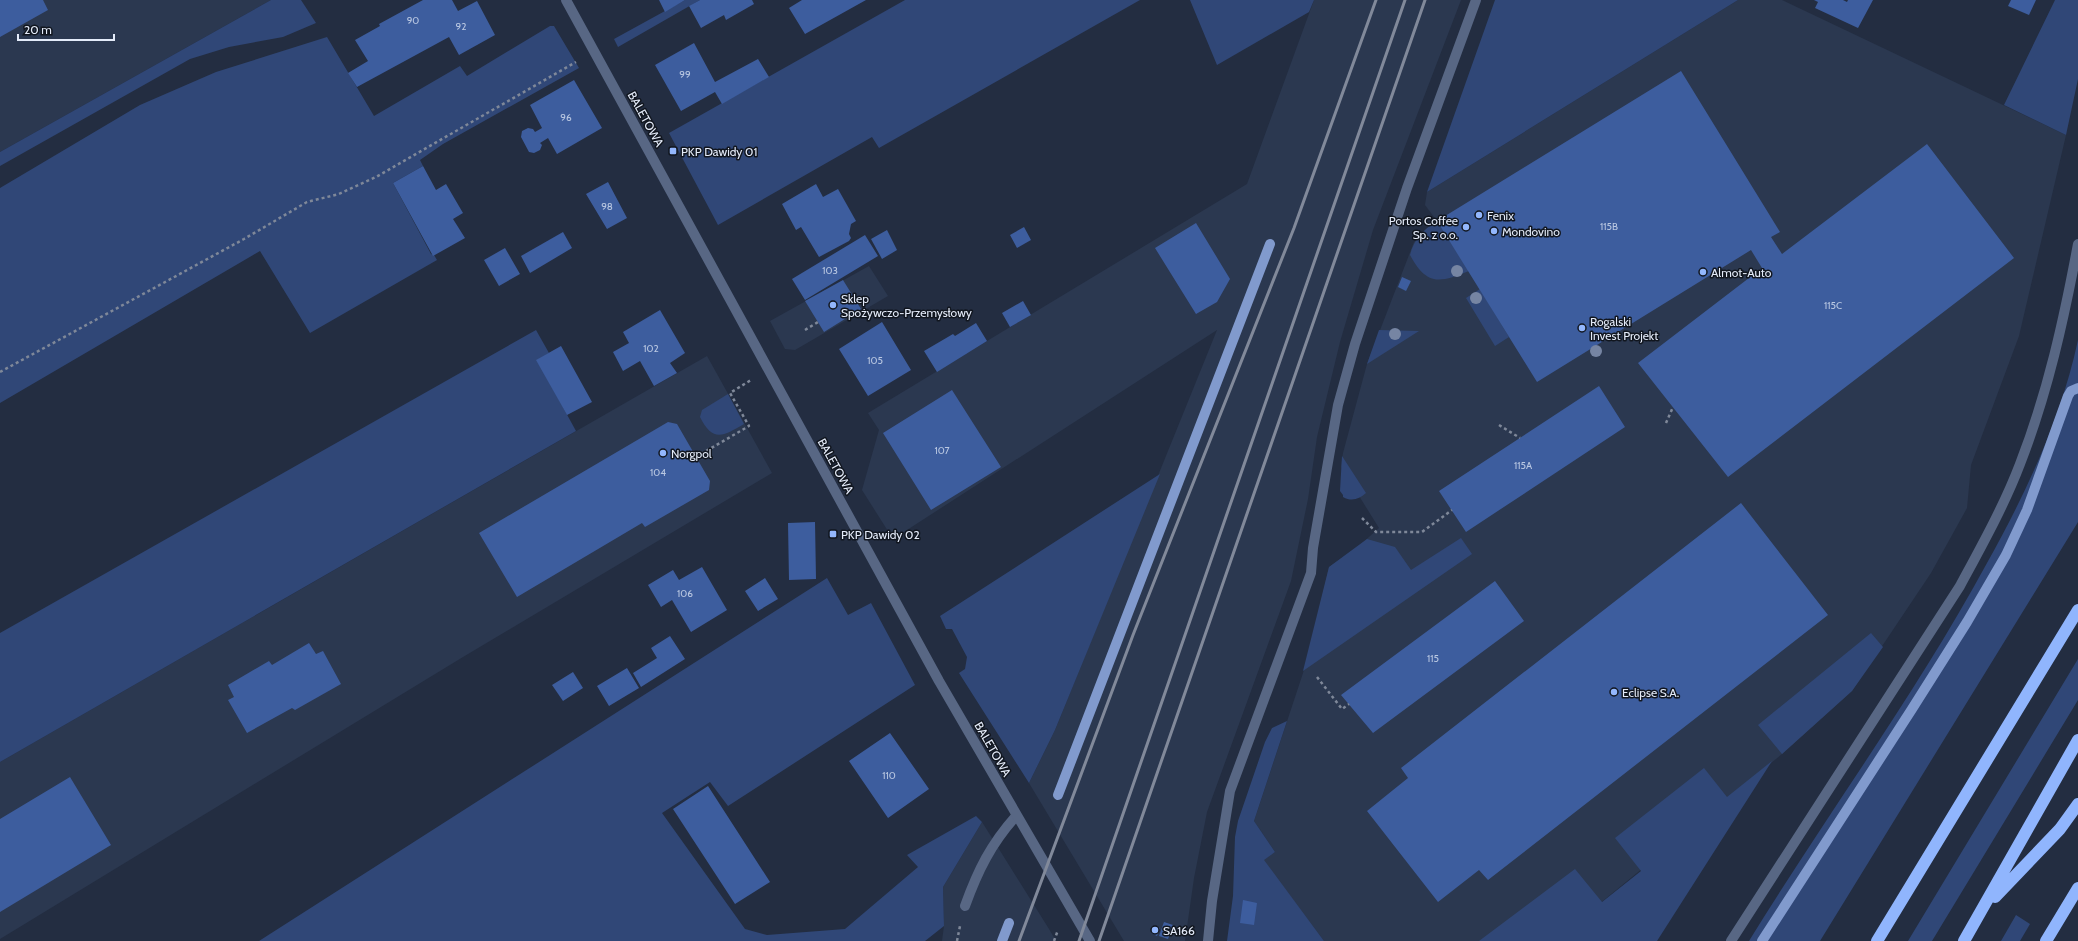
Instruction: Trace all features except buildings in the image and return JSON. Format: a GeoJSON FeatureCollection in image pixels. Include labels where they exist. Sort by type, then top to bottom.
{"type":"FeatureCollection","features":[{"type":"Feature","properties":{"kind":"highway"},"geometry":{"type":"LineString","coordinates":[[1876,941],[2078,610]]}},
{"type":"Feature","properties":{"kind":"highway"},"geometry":{"type":"LineString","coordinates":[[1964,941],[2078,740]]}},
{"type":"Feature","properties":{"kind":"highway"},"geometry":{"type":"LineString","coordinates":[[1982,911],[2060,829],[2078,804]]}},
{"type":"Feature","properties":{"kind":"highway"},"geometry":{"type":"LineString","coordinates":[[2046,941],[2078,888]]}},
{"type":"Feature","properties":{"kind":"street","name":"BALETOWA"},"geometry":{"type":"LineString","coordinates":[[566,0],[819,464],[1016,816],[1090,941]]}},
{"type":"Feature","properties":{"kind":"street"},"geometry":{"type":"LineString","coordinates":[[1208,941],[1212,901],[1230,791],[1311,573],[1313,548],[1338,405],[1355,344],[1407,188],[1476,0]]}},
{"type":"Feature","properties":{"kind":"street"},"geometry":{"type":"LineString","coordinates":[[1731,941],[1960,586],[1980,548],[2020,465],[2042,399],[2061,332],[2078,244]]}},
{"type":"Feature","properties":{"kind":"street"},"geometry":{"type":"LineString","coordinates":[[965,906],[977,872],[986,856],[1016,816]]}},
{"type":"Feature","properties":{"kind":"path"},"geometry":{"type":"LineString","coordinates":[[0,372],[244,239],[307,202],[339,194],[376,177],[580,60]]}},
{"type":"Feature","properties":{"kind":"path"},"geometry":{"type":"LineString","coordinates":[[806,330],[818,322]]}},
{"type":"Feature","properties":{"kind":"path"},"geometry":{"type":"LineString","coordinates":[[696,457],[748,426],[730,393],[752,380]]}},
{"type":"Feature","properties":{"kind":"path"},"geometry":{"type":"LineString","coordinates":[[1666,423],[1673,407]]}},
{"type":"Feature","properties":{"kind":"path"},"geometry":{"type":"LineString","coordinates":[[1499,426],[1520,438]]}},
{"type":"Feature","properties":{"kind":"path"},"geometry":{"type":"LineString","coordinates":[[1362,518],[1376,532],[1422,532],[1452,510]]}},
{"type":"Feature","properties":{"kind":"path"},"geometry":{"type":"LineString","coordinates":[[1317,677],[1342,709],[1349,704]]}},
{"type":"Feature","properties":{"kind":"path"},"geometry":{"type":"LineString","coordinates":[[1054,941],[1058,929]]}},
{"type":"Feature","properties":{"kind":"shaded area"},"geometry":{"type":"Polygon","coordinates":[[[0,0],[271,0],[0,152],[0,0]]]}},
{"type":"Feature","properties":{"kind":"shaded area"},"geometry":{"type":"Polygon","coordinates":[[[271,0],[301,0],[316,23],[283,37],[229,47],[190,59],[0,166],[0,152],[271,0]]]}},
{"type":"Feature","properties":{"kind":"shaded area"},"geometry":{"type":"Polygon","coordinates":[[[685,0],[700,0],[618,47],[614,39],[685,0]]]}},
{"type":"Feature","properties":{"kind":"shaded area"},"geometry":{"type":"Polygon","coordinates":[[[905,0],[1140,0],[879,148],[872,137],[718,225],[669,133],[905,0]]]}},
{"type":"Feature","properties":{"kind":"shaded area"},"geometry":{"type":"Polygon","coordinates":[[[1190,0],[1314,0],[1309,12],[1217,65],[1190,0]]]}},
{"type":"Feature","properties":{"kind":"shaded area"},"geometry":{"type":"Polygon","coordinates":[[[1314,0],[1461,0],[1373,230],[1340,342],[1317,437],[1308,499],[1291,581],[1207,812],[1194,878],[1185,941],[1124,941],[1029,783],[1055,730],[1217,330],[893,539],[862,490],[879,430],[868,413],[1247,184],[1314,0]]]}},
{"type":"Feature","properties":{"kind":"shaded area"},"geometry":{"type":"Polygon","coordinates":[[[1495,0],[1738,0],[1427,192],[1495,0]]]}},
{"type":"Feature","properties":{"kind":"shaded area"},"geometry":{"type":"Polygon","coordinates":[[[1738,0],[1782,0],[2066,135],[2019,336],[1971,465],[1967,508],[1931,573],[1852,691],[1782,754],[1554,941],[1324,941],[1263,860],[1275,852],[1254,821],[1306,664],[1329,567],[1360,545],[1379,528],[1341,467],[1343,453],[1367,364],[1414,242],[1437,221],[1425,205],[1427,192],[1738,0]]]}},
{"type":"Feature","properties":{"kind":"shaded area"},"geometry":{"type":"Polygon","coordinates":[[[2055,0],[2078,0],[2078,79],[2066,135],[2004,105],[2055,0]]]}},
{"type":"Feature","properties":{"kind":"shaded area"},"geometry":{"type":"Polygon","coordinates":[[[550,26],[554,26],[579,68],[443,144],[420,160],[423,166],[393,183],[431,254],[434,255],[437,260],[310,333],[260,251],[0,403],[0,188],[140,105],[216,72],[327,37],[374,116],[460,66],[467,76],[550,26]]]}},
{"type":"Feature","properties":{"kind":"shaded area"},"geometry":{"type":"Polygon","coordinates":[[[1437,221],[1469,271],[1450,278],[1435,279],[1428,277],[1416,265],[1410,255],[1414,244],[1423,231],[1437,221]]]}},
{"type":"Feature","properties":{"kind":"shaded area"},"geometry":{"type":"Polygon","coordinates":[[[869,266],[888,296],[795,350],[785,349],[770,321],[869,266]]]}},
{"type":"Feature","properties":{"kind":"shaded area"},"geometry":{"type":"Polygon","coordinates":[[[1480,289],[1509,337],[1495,346],[1466,298],[1480,289]]]}},
{"type":"Feature","properties":{"kind":"shaded area"},"geometry":{"type":"Polygon","coordinates":[[[536,330],[549,353],[537,360],[576,431],[0,762],[0,633],[536,330]]]}},
{"type":"Feature","properties":{"kind":"shaded area"},"geometry":{"type":"Polygon","coordinates":[[[1379,330],[1419,331],[1367,364],[1379,330]]]}},
{"type":"Feature","properties":{"kind":"shaded area"},"geometry":{"type":"Polygon","coordinates":[[[2078,340],[2078,522],[1820,941],[1749,941],[1901,707],[1960,612],[1987,563],[2015,510],[2041,455],[2062,398],[2078,340]]]}},
{"type":"Feature","properties":{"kind":"shaded area"},"geometry":{"type":"Polygon","coordinates":[[[707,356],[772,473],[463,657],[0,939],[0,762],[707,356]]]}},
{"type":"Feature","properties":{"kind":"shaded area"},"geometry":{"type":"Polygon","coordinates":[[[728,394],[744,424],[724,434],[714,434],[709,431],[700,417],[702,410],[728,394]]]}},
{"type":"Feature","properties":{"kind":"shaded area"},"geometry":{"type":"Polygon","coordinates":[[[1342,456],[1366,493],[1361,497],[1352,500],[1346,499],[1340,491],[1342,456]]]}},
{"type":"Feature","properties":{"kind":"shaded area"},"geometry":{"type":"Polygon","coordinates":[[[1160,474],[1055,730],[1029,783],[959,673],[965,669],[967,657],[952,629],[946,629],[940,616],[1160,474]]]}},
{"type":"Feature","properties":{"kind":"shaded area"},"geometry":{"type":"Polygon","coordinates":[[[1461,538],[1472,554],[1303,671],[1329,567],[1367,539],[1395,547],[1411,570],[1461,538]]]}},
{"type":"Feature","properties":{"kind":"shaded area"},"geometry":{"type":"Polygon","coordinates":[[[827,578],[848,615],[871,603],[915,685],[728,806],[710,782],[662,813],[745,929],[767,935],[845,929],[918,867],[907,855],[976,816],[982,822],[943,887],[944,926],[925,941],[259,941],[827,578]]]}},
{"type":"Feature","properties":{"kind":"shaded area"},"geometry":{"type":"Polygon","coordinates":[[[1871,633],[1883,647],[1852,691],[1782,754],[1758,725],[1871,633]]]}},
{"type":"Feature","properties":{"kind":"shaded area"},"geometry":{"type":"Polygon","coordinates":[[[2078,659],[2078,700],[1932,941],[1908,941],[2078,659]]]}},
{"type":"Feature","properties":{"kind":"shaded area"},"geometry":{"type":"Polygon","coordinates":[[[1287,721],[1254,821],[1275,852],[1264,860],[1324,941],[1227,941],[1233,896],[1235,837],[1238,821],[1265,742],[1272,728],[1287,721]]]}},
{"type":"Feature","properties":{"kind":"shaded area"},"geometry":{"type":"Polygon","coordinates":[[[1772,761],[1657,941],[1479,941],[1575,869],[1602,902],[1641,871],[1615,838],[1704,768],[1727,797],[1772,761]]]}},
{"type":"Feature","properties":{"kind":"shaded area"},"geometry":{"type":"Polygon","coordinates":[[[982,822],[1056,941],[942,941],[944,926],[943,887],[982,822]]]}},
{"type":"Feature","properties":{"kind":"shaded area"},"geometry":{"type":"Polygon","coordinates":[[[2016,915],[2030,924],[2020,941],[2001,941],[2016,915]]]}},
{"type":"Feature","properties":{"kind":"waterway"},"geometry":{"type":"LineString","coordinates":[[1058,795],[1270,244]]}},
{"type":"Feature","properties":{"kind":"waterway"},"geometry":{"type":"LineString","coordinates":[[1762,941],[1967,622],[2006,555],[2027,510],[2068,396],[2071,391],[2078,388]]}},
{"type":"Feature","properties":{"kind":"waterway"},"geometry":{"type":"LineString","coordinates":[[1002,941],[1009,923]]}},
{"type":"Feature","properties":{"kind":"railway"},"geometry":{"type":"LineString","coordinates":[[1019,941],[1133,635],[1294,228],[1376,0]]}},
{"type":"Feature","properties":{"kind":"railway"},"geometry":{"type":"LineString","coordinates":[[1079,941],[1405,0]]}},
{"type":"Feature","properties":{"kind":"railway"},"geometry":{"type":"LineString","coordinates":[[1099,941],[1425,0]]}},
{"type":"Feature","properties":{"kind":"place","name":"PKP Dawidy 01"},"geometry":{"type":"Point","coordinates":[673,151]}},
{"type":"Feature","properties":{"kind":"place","name":"Fenix"},"geometry":{"type":"Point","coordinates":[1479,215]}},
{"type":"Feature","properties":{"kind":"place","name":"Portos Coffee Sp. z o.o."},"geometry":{"type":"Point","coordinates":[1466,227]}},
{"type":"Feature","properties":{"kind":"place","name":"Mondovino"},"geometry":{"type":"Point","coordinates":[1494,231]}},
{"type":"Feature","properties":{"kind":"place","name":"Almot-Auto"},"geometry":{"type":"Point","coordinates":[1703,272]}},
{"type":"Feature","properties":{"kind":"place","name":"Sklep Spożywczo-Przemysłowy"},"geometry":{"type":"Point","coordinates":[833,305]}},
{"type":"Feature","properties":{"kind":"place","name":"Rogalski Invest Projekt"},"geometry":{"type":"Point","coordinates":[1582,328]}},
{"type":"Feature","properties":{"kind":"place","name":"Norgpol"},"geometry":{"type":"Point","coordinates":[663,453]}},
{"type":"Feature","properties":{"kind":"place","name":"PKP Dawidy 02"},"geometry":{"type":"Point","coordinates":[833,534]}},
{"type":"Feature","properties":{"kind":"place","name":"Eclipse S.A."},"geometry":{"type":"Point","coordinates":[1614,692]}},
{"type":"Feature","properties":{"kind":"place","name":"SA166"},"geometry":{"type":"Point","coordinates":[1155,930]}}]}
